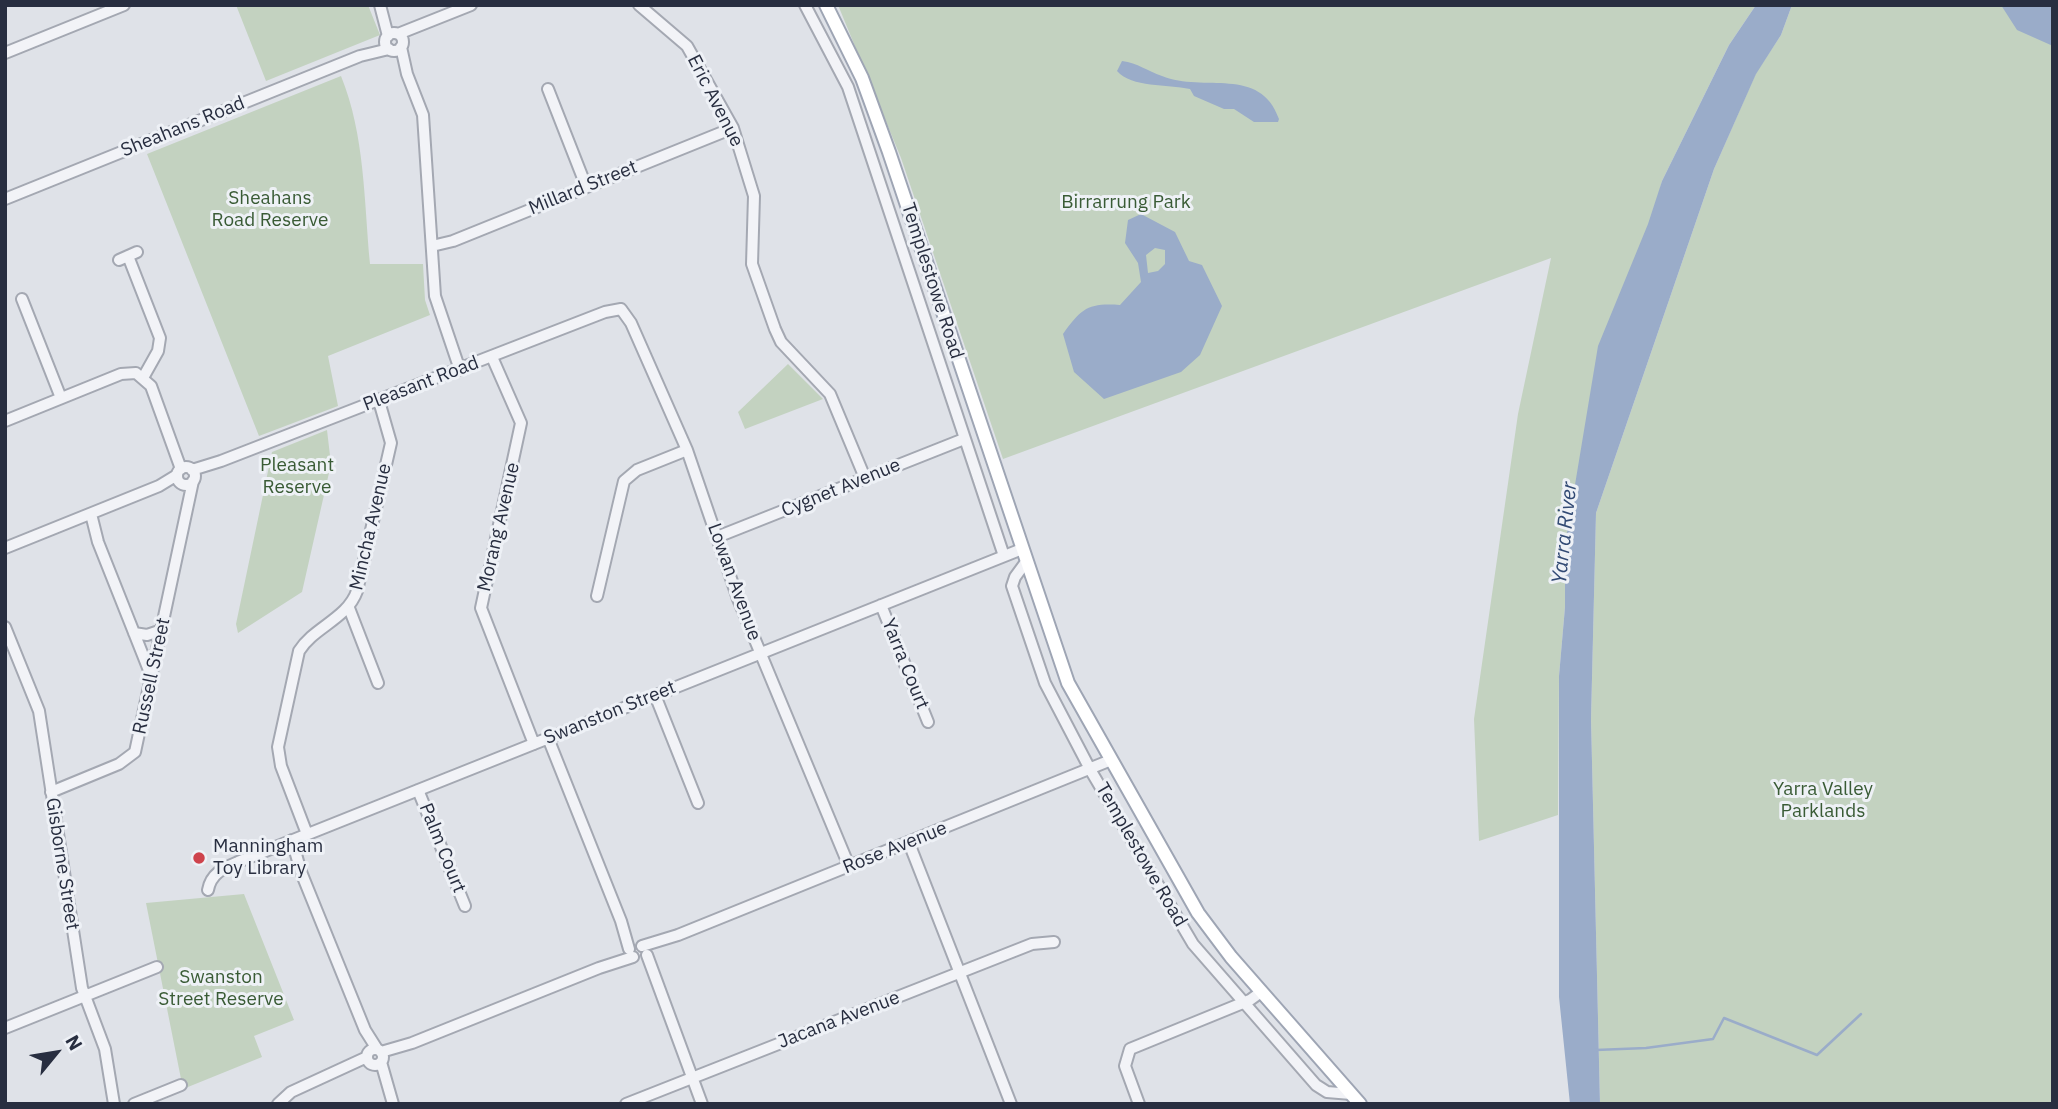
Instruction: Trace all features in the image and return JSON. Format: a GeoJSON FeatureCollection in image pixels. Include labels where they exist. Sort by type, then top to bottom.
{"type":"FeatureCollection","features":[{"type":"Feature","properties":{"kind":"main road","name":"Templestowe Road"},"geometry":{"type":"LineString","coordinates":[[827,5],[858,69],[889,152],[1068,683],[1198,913],[1261,992],[1356,1099]]}},
{"type":"Feature","properties":{"kind":"street"},"geometry":{"type":"LineString","coordinates":[[5,53],[124,5]]}},
{"type":"Feature","properties":{"kind":"street","name":"Sheahans Road"},"geometry":{"type":"LineString","coordinates":[[5,199],[394,42],[471,5]]}},
{"type":"Feature","properties":{"kind":"street","name":"Eric Avenue"},"geometry":{"type":"LineString","coordinates":[[639,5],[687,46],[733,128],[753,189],[752,264],[775,329],[781,342],[830,394],[865,478]]}},
{"type":"Feature","properties":{"kind":"street","name":"Templestowe Road"},"geometry":{"type":"LineString","coordinates":[[805,5],[848,87],[1004,556]]}},
{"type":"Feature","properties":{"kind":"street"},"geometry":{"type":"LineString","coordinates":[[381,8],[424,115],[435,296],[463,369]]}},
{"type":"Feature","properties":{"kind":"street"},"geometry":{"type":"LineString","coordinates":[[548,89],[586,186]]}},
{"type":"Feature","properties":{"kind":"street","name":"Millard Street"},"geometry":{"type":"LineString","coordinates":[[432,246],[733,128]]}},
{"type":"Feature","properties":{"kind":"street"},"geometry":{"type":"LineString","coordinates":[[128,256],[160,338],[158,351],[144,376]]}},
{"type":"Feature","properties":{"kind":"street"},"geometry":{"type":"LineString","coordinates":[[22,299],[61,398]]}},
{"type":"Feature","properties":{"kind":"street","name":"Pleasant Road"},"geometry":{"type":"LineString","coordinates":[[5,548],[624,304]]}},
{"type":"Feature","properties":{"kind":"street","name":"Lowan Avenue"},"geometry":{"type":"LineString","coordinates":[[624,304],[687,450],[761,653],[849,866]]}},
{"type":"Feature","properties":{"kind":"street","name":"Morang Avenue"},"geometry":{"type":"LineString","coordinates":[[495,356],[520,417],[520,430],[481,608],[534,744]]}},
{"type":"Feature","properties":{"kind":"street"},"geometry":{"type":"LineString","coordinates":[[5,421],[131,372],[144,376],[151,386],[186,476]]}},
{"type":"Feature","properties":{"kind":"street","name":"Mincha Avenue"},"geometry":{"type":"LineString","coordinates":[[307,834],[281,766],[278,736],[299,651],[306,641],[349,608],[357,591],[390,450],[391,435],[379,401]]}},
{"type":"Feature","properties":{"kind":"street","name":"Cygnet Avenue"},"geometry":{"type":"LineString","coordinates":[[717,537],[964,439]]}},
{"type":"Feature","properties":{"kind":"street"},"geometry":{"type":"LineString","coordinates":[[597,596],[624,481],[637,470],[687,450]]}},
{"type":"Feature","properties":{"kind":"street","name":"Russell Street"},"geometry":{"type":"LineString","coordinates":[[51,792],[119,764],[132,756],[140,739],[187,509],[186,476]]}},
{"type":"Feature","properties":{"kind":"street"},"geometry":{"type":"LineString","coordinates":[[88,515],[152,678]]}},
{"type":"Feature","properties":{"kind":"street","name":"Swanston Street"},"geometry":{"type":"LineString","coordinates":[[208,890],[211,878],[225,868],[289,841],[1022,549]]}},
{"type":"Feature","properties":{"kind":"street","name":"Templestowe Road"},"geometry":{"type":"LineString","coordinates":[[1027,562],[1015,577],[1012,586],[1045,683],[1091,771],[1193,944],[1316,1086],[1327,1092],[1356,1099]]}},
{"type":"Feature","properties":{"kind":"street","name":"Yarra Court"},"geometry":{"type":"LineString","coordinates":[[881,605],[928,723]]}},
{"type":"Feature","properties":{"kind":"street"},"geometry":{"type":"LineString","coordinates":[[349,608],[378,682]]}},
{"type":"Feature","properties":{"kind":"street","name":"Gisborne Street"},"geometry":{"type":"LineString","coordinates":[[5,627],[38,711],[84,997],[105,1049],[114,1104]]}},
{"type":"Feature","properties":{"kind":"street"},"geometry":{"type":"LineString","coordinates":[[134,633],[148,635],[162,630]]}},
{"type":"Feature","properties":{"kind":"street"},"geometry":{"type":"LineString","coordinates":[[655,695],[698,803]]}},
{"type":"Feature","properties":{"kind":"street"},"geometry":{"type":"LineString","coordinates":[[548,738],[621,921],[655,985],[702,1104]]}},
{"type":"Feature","properties":{"kind":"street","name":"Rose Avenue"},"geometry":{"type":"LineString","coordinates":[[278,1104],[291,1091],[1091,771],[1111,760]]}},
{"type":"Feature","properties":{"kind":"street","name":"Palm Court"},"geometry":{"type":"LineString","coordinates":[[418,790],[465,906]]}},
{"type":"Feature","properties":{"kind":"street"},"geometry":{"type":"LineString","coordinates":[[289,841],[391,1098]]}},
{"type":"Feature","properties":{"kind":"street"},"geometry":{"type":"LineString","coordinates":[[909,843],[1011,1104]]}},
{"type":"Feature","properties":{"kind":"street","name":"Jacana Avenue"},"geometry":{"type":"LineString","coordinates":[[626,1104],[1032,944],[1054,942]]}},
{"type":"Feature","properties":{"kind":"street"},"geometry":{"type":"LineString","coordinates":[[5,1028],[157,967]]}},
{"type":"Feature","properties":{"kind":"street"},"geometry":{"type":"LineString","coordinates":[[1139,1104],[1120,1053],[1244,1003],[1261,992]]}},
{"type":"Feature","properties":{"kind":"street"},"geometry":{"type":"LineString","coordinates":[[134,1104],[181,1085]]}},
{"type":"Feature","properties":{"kind":"green space"},"geometry":{"type":"Polygon","coordinates":[[[236,5],[368,5],[380,35],[266,81],[236,5]]]}},
{"type":"Feature","properties":{"kind":"green space","name":"Birrarrung Park"},"geometry":{"type":"Polygon","coordinates":[[[838,5],[1756,5],[1729,45],[1662,181],[1565,545],[1565,607],[1559,676],[1558,815],[1479,841],[1474,719],[1518,414],[1551,258],[1003,459],[901,158],[838,5]]]}},
{"type":"Feature","properties":{"kind":"green space","name":"Yarra Valley Parklands"},"geometry":{"type":"Polygon","coordinates":[[[1792,5],[2053,5],[2053,1104],[1600,1104],[1591,719],[1596,513],[1714,169],[1756,73],[1781,35],[1792,5]]]}},
{"type":"Feature","properties":{"kind":"green space","name":"Sheahans Road Reserve"},"geometry":{"type":"Polygon","coordinates":[[[341,76],[355,121],[359,145],[370,264],[423,264],[425,300],[430,315],[328,356],[338,406],[259,436],[147,154],[341,76]]]}},
{"type":"Feature","properties":{"kind":"green space"},"geometry":{"type":"Polygon","coordinates":[[[788,364],[823,399],[745,429],[738,412],[788,364]]]}},
{"type":"Feature","properties":{"kind":"green space","name":"Pleasant Reserve"},"geometry":{"type":"Polygon","coordinates":[[[327,430],[331,464],[302,592],[238,633],[236,624],[272,452],[327,430]]]}},
{"type":"Feature","properties":{"kind":"green space","name":"Swanston Street Reserve"},"geometry":{"type":"Polygon","coordinates":[[[244,894],[294,1020],[254,1036],[262,1057],[183,1089],[146,903],[244,894]]]}},
{"type":"Feature","properties":{"kind":"water"},"geometry":{"type":"Polygon","coordinates":[[[1756,5],[1792,5],[1781,35],[1756,74],[1714,169],[1596,513],[1591,719],[1600,1104],[1570,1104],[1559,997],[1559,676],[1565,607],[1565,545],[1598,346],[1648,224],[1662,181],[1729,45],[1756,5]]]}},
{"type":"Feature","properties":{"kind":"water"},"geometry":{"type":"Polygon","coordinates":[[[2001,5],[2053,5],[2053,46],[2017,30],[2001,5]]]}},
{"type":"Feature","properties":{"kind":"water"},"geometry":{"type":"Polygon","coordinates":[[[1122,61],[1178,81],[1245,86],[1259,92],[1270,102],[1278,122],[1254,122],[1234,109],[1224,109],[1194,96],[1190,89],[1132,80],[1117,71],[1122,61]]]}},
{"type":"Feature","properties":{"kind":"water"},"geometry":{"type":"Polygon","coordinates":[[[1141,214],[1175,232],[1189,261],[1202,265],[1222,306],[1200,355],[1181,372],[1104,399],[1074,372],[1063,334],[1075,318],[1087,309],[1100,305],[1120,305],[1141,282],[1138,263],[1125,243],[1128,220],[1141,214]],[[1155,248],[1146,255],[1148,273],[1158,271],[1165,264],[1165,250],[1155,248]]]}},
{"type":"Feature","properties":{"kind":"waterway"},"geometry":{"type":"LineString","coordinates":[[1596,1050],[1646,1048],[1713,1039],[1724,1018],[1817,1055],[1861,1014]]}},
{"type":"Feature","properties":{"kind":"place","name":"Manningham Toy Library"},"geometry":{"type":"Point","coordinates":[199,858]}},
{"type":"Feature","properties":{"kind":"water label","name":"Yarra River"},"geometry":{"type":"Point","coordinates":[1565,533]}}]}
